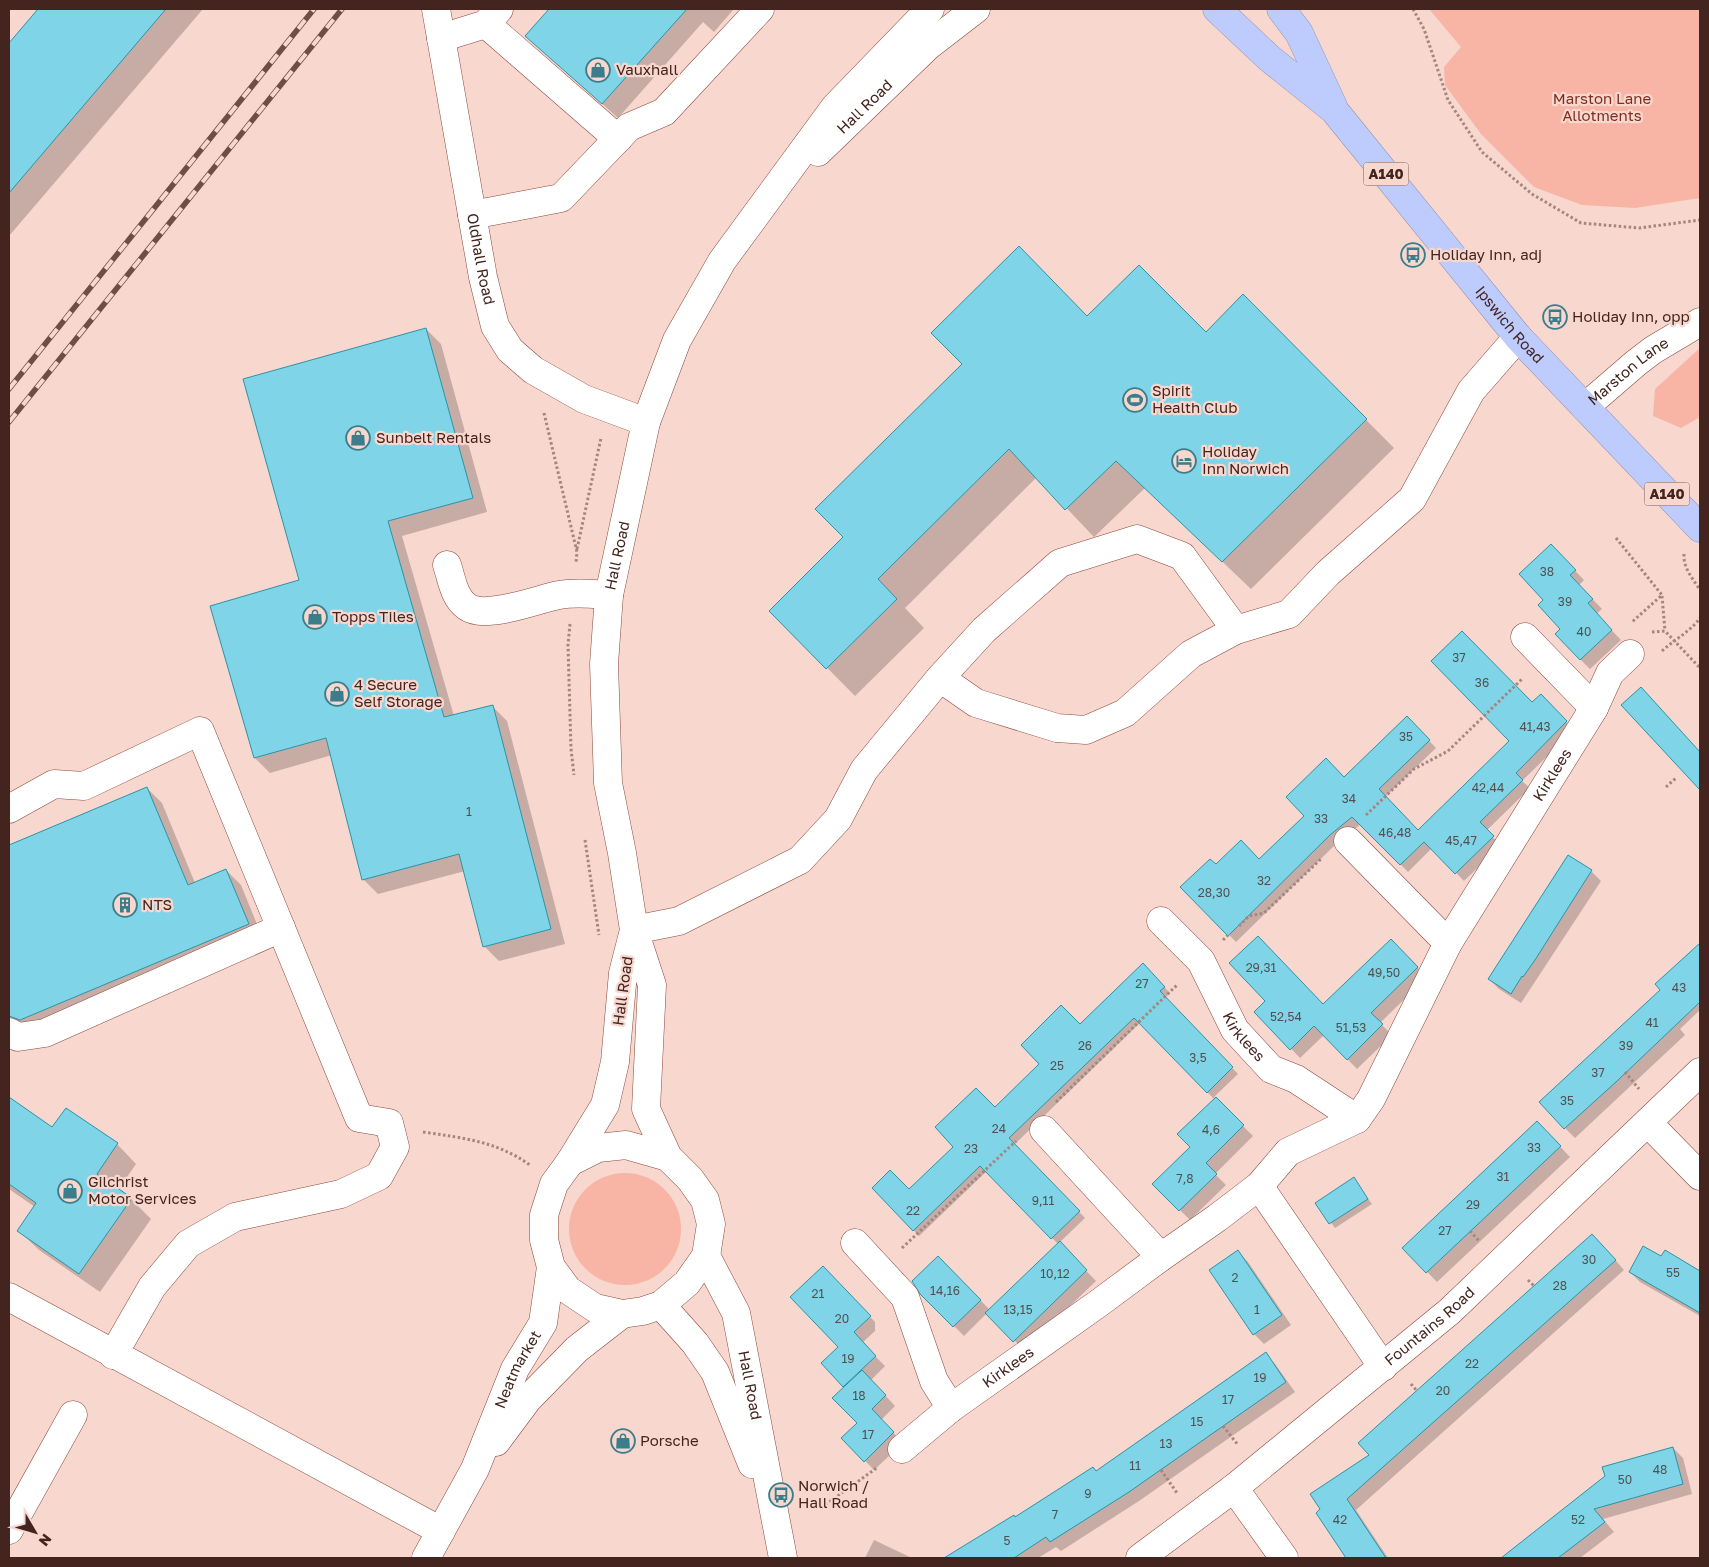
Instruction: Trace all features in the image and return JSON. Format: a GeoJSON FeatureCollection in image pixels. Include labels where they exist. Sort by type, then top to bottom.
{"type":"FeatureCollection","features":[{"type":"Feature","properties":{"kind":"highway","name":"Ipswich Road"},"geometry":{"type":"LineString","coordinates":[[1218,9],[1269,58],[1334,110],[1518,337],[1700,528]]}},
{"type":"Feature","properties":{"kind":"highway","name":"Ipswich Road"},"geometry":{"type":"LineString","coordinates":[[1281,9],[1300,33],[1334,110]]}},
{"type":"Feature","properties":{"kind":"street","name":"Oldhall Road"},"geometry":{"type":"LineString","coordinates":[[436,9],[483,277],[495,326],[510,350],[533,370],[584,400],[646,422]]}},
{"type":"Feature","properties":{"kind":"street"},"geometry":{"type":"LineString","coordinates":[[472,215],[562,198],[629,127],[664,112],[760,9]]}},
{"type":"Feature","properties":{"kind":"street","name":"Hall Road"},"geometry":{"type":"LineString","coordinates":[[634,930],[623,973],[615,1062],[605,1105],[570,1162],[554,1184],[544,1215],[544,1240],[551,1268],[568,1290],[595,1308],[622,1314],[643,1311],[660,1305],[687,1283],[706,1256],[712,1224],[704,1200],[690,1179],[668,1157],[646,1110],[652,986],[634,930],[622,853],[608,783],[604,664],[609,595],[646,422],[677,340],[722,261],[835,108],[930,9]]}},
{"type":"Feature","properties":{"kind":"street","name":"Hall Road"},"geometry":{"type":"LineString","coordinates":[[758,210],[928,46],[976,9]]}},
{"type":"Feature","properties":{"kind":"street"},"geometry":{"type":"LineString","coordinates":[[441,38],[492,16],[618,139]]}},
{"type":"Feature","properties":{"kind":"street","name":"Marston Lane"},"geometry":{"type":"LineString","coordinates":[[1585,407],[1653,350],[1700,322]]}},
{"type":"Feature","properties":{"kind":"street"},"geometry":{"type":"LineString","coordinates":[[940,678],[976,704],[1057,728],[1086,730],[1125,713],[1191,654],[1236,630],[1289,614],[1328,574],[1412,499],[1471,391],[1518,337]]}},
{"type":"Feature","properties":{"kind":"street"},"geometry":{"type":"LineString","coordinates":[[634,930],[678,921],[800,860],[838,819],[864,770],[940,678],[984,630],[1060,563],[1138,539],[1182,556],[1236,630]]}},
{"type":"Feature","properties":{"kind":"street"},"geometry":{"type":"LineString","coordinates":[[448,565],[456,595],[467,607],[483,612],[559,595],[574,593],[609,595]]}},
{"type":"Feature","properties":{"kind":"street"},"geometry":{"type":"LineString","coordinates":[[1534,646],[1594,708]]}},
{"type":"Feature","properties":{"kind":"street","name":"Kirklees"},"geometry":{"type":"LineString","coordinates":[[902,1449],[951,1408],[1259,1186],[1288,1152],[1357,1119],[1371,1099],[1448,943],[1594,708],[1610,673],[1630,654]]}},
{"type":"Feature","properties":{"kind":"street"},"geometry":{"type":"LineString","coordinates":[[9,809],[54,784],[84,786],[200,731],[359,1118],[389,1123],[395,1147],[379,1176],[340,1194],[235,1217],[188,1244],[152,1287],[113,1355]]}},
{"type":"Feature","properties":{"kind":"street"},"geometry":{"type":"LineString","coordinates":[[1348,841],[1448,943]]}},
{"type":"Feature","properties":{"kind":"street","name":"Kirklees"},"geometry":{"type":"LineString","coordinates":[[1161,921],[1201,961],[1235,1030],[1271,1069],[1296,1079],[1357,1119]]}},
{"type":"Feature","properties":{"kind":"street"},"geometry":{"type":"LineString","coordinates":[[9,1032],[18,1037],[45,1033],[281,928]]}},
{"type":"Feature","properties":{"kind":"street","name":"Fountains Road"},"geometry":{"type":"LineString","coordinates":[[1140,1558],[1234,1488],[1450,1311],[1700,1072]]}},
{"type":"Feature","properties":{"kind":"street"},"geometry":{"type":"LineString","coordinates":[[1648,1123],[1700,1176]]}},
{"type":"Feature","properties":{"kind":"street"},"geometry":{"type":"LineString","coordinates":[[1044,1130],[1161,1257]]}},
{"type":"Feature","properties":{"kind":"street","name":"Hall Road"},"geometry":{"type":"LineString","coordinates":[[570,1162],[598,1148],[626,1145],[668,1157]]}},
{"type":"Feature","properties":{"kind":"street"},"geometry":{"type":"LineString","coordinates":[[1259,1186],[1383,1367]]}},
{"type":"Feature","properties":{"kind":"street"},"geometry":{"type":"LineString","coordinates":[[855,1243],[905,1297],[934,1381],[951,1408]]}},
{"type":"Feature","properties":{"kind":"street","name":"Hall Road"},"geometry":{"type":"LineString","coordinates":[[706,1256],[736,1313],[783,1558]]}},
{"type":"Feature","properties":{"kind":"street","name":"Neatmarket"},"geometry":{"type":"LineString","coordinates":[[426,1558],[475,1469],[515,1369],[543,1323],[551,1268]]}},
{"type":"Feature","properties":{"kind":"street"},"geometry":{"type":"LineString","coordinates":[[9,1297],[440,1531]]}},
{"type":"Feature","properties":{"kind":"street","name":"Hall Road"},"geometry":{"type":"LineString","coordinates":[[660,1305],[695,1343],[715,1372],[775,1519]]}},
{"type":"Feature","properties":{"kind":"street","name":"Neatmarket"},"geometry":{"type":"LineString","coordinates":[[475,1469],[528,1399],[577,1348],[622,1314]]}},
{"type":"Feature","properties":{"kind":"street"},"geometry":{"type":"LineString","coordinates":[[9,1530],[73,1415]]}},
{"type":"Feature","properties":{"kind":"street"},"geometry":{"type":"LineString","coordinates":[[1234,1488],[1284,1558]]}},
{"type":"Feature","properties":{"kind":"path"},"geometry":{"type":"LineString","coordinates":[[1412,9],[1424,29],[1448,100],[1482,152],[1532,194],[1581,223],[1639,228],[1700,220]]}},
{"type":"Feature","properties":{"kind":"path"},"geometry":{"type":"LineString","coordinates":[[533,370],[577,552]]}},
{"type":"Feature","properties":{"kind":"path"},"geometry":{"type":"LineString","coordinates":[[574,781],[571,750],[568,645],[577,552],[607,408]]}},
{"type":"Feature","properties":{"kind":"path"},"geometry":{"type":"LineString","coordinates":[[1616,538],[1662,595],[1665,631]]}},
{"type":"Feature","properties":{"kind":"path"},"geometry":{"type":"LineString","coordinates":[[1684,551],[1683,558],[1688,572],[1700,590]]}},
{"type":"Feature","properties":{"kind":"path"},"geometry":{"type":"LineString","coordinates":[[1626,628],[1662,595]]}},
{"type":"Feature","properties":{"kind":"path"},"geometry":{"type":"LineString","coordinates":[[1674,640],[1685,634],[1700,618]]}},
{"type":"Feature","properties":{"kind":"path"},"geometry":{"type":"LineString","coordinates":[[1365,816],[1414,769],[1448,751],[1526,675],[1534,646]]}},
{"type":"Feature","properties":{"kind":"path"},"geometry":{"type":"LineString","coordinates":[[1666,787],[1676,778]]}},
{"type":"Feature","properties":{"kind":"path"},"geometry":{"type":"LineString","coordinates":[[584,837],[600,940]]}},
{"type":"Feature","properties":{"kind":"path"},"geometry":{"type":"LineString","coordinates":[[1239,926],[1250,916],[1264,913],[1324,856]]}},
{"type":"Feature","properties":{"kind":"path"},"geometry":{"type":"LineString","coordinates":[[389,1123],[418,1132],[493,1144],[527,1163],[554,1184]]}},
{"type":"Feature","properties":{"kind":"path"},"geometry":{"type":"LineString","coordinates":[[816,1508],[825,1505],[902,1449]]}},
{"type":"Feature","properties":{"kind":"green space","name":"Marston Lane Allotments"},"geometry":{"type":"Polygon","coordinates":[[[1429,9],[1700,9],[1700,198],[1635,208],[1582,205],[1534,187],[1481,134],[1445,85],[1444,67],[1461,47],[1429,9]]]}},
{"type":"Feature","properties":{"kind":"green space"},"geometry":{"type":"Polygon","coordinates":[[[1700,348],[1700,417],[1681,428],[1653,416],[1655,389],[1700,348]]]}},
{"type":"Feature","properties":{"kind":"green space"},"geometry":{"type":"Polygon","coordinates":[[[625,1173],[647,1177],[665,1189],[677,1207],[681,1229],[677,1251],[665,1269],[647,1281],[625,1285],[603,1281],[585,1269],[573,1251],[569,1229],[573,1207],[585,1189],[603,1177],[625,1173]]]}},
{"type":"Feature","properties":{"kind":"building"},"geometry":{"type":"Polygon","coordinates":[[[38,9],[166,9],[9,193],[9,43],[38,9]]]}},
{"type":"Feature","properties":{"kind":"building","name":"Vauxhall"},"geometry":{"type":"Polygon","coordinates":[[[549,9],[687,9],[602,104],[525,36],[549,9]]]}},
{"type":"Feature","properties":{"kind":"building","name":"Holiday Inn Norwich"},"geometry":{"type":"Polygon","coordinates":[[[1019,246],[1087,316],[1139,265],[1206,332],[1243,294],[1367,419],[1222,562],[1116,461],[1065,510],[1009,449],[878,579],[897,599],[826,669],[769,611],[843,537],[815,509],[962,364],[931,333],[1019,246]]]}},
{"type":"Feature","properties":{"kind":"building"},"geometry":{"type":"Polygon","coordinates":[[[426,328],[473,498],[388,521],[444,717],[493,705],[551,929],[483,947],[459,854],[362,880],[326,738],[254,758],[210,606],[299,580],[243,379],[426,328]]]}},
{"type":"Feature","properties":{"kind":"building"},"geometry":{"type":"Polygon","coordinates":[[[1551,544],[1576,570],[1570,575],[1593,599],[1588,603],[1612,630],[1580,660],[1555,634],[1560,629],[1538,605],[1543,600],[1519,574],[1551,544]]]}},
{"type":"Feature","properties":{"kind":"building"},"geometry":{"type":"Polygon","coordinates":[[[1462,631],[1532,702],[1541,694],[1567,721],[1516,773],[1523,780],[1480,822],[1494,836],[1455,874],[1424,842],[1400,865],[1352,817],[1330,835],[1228,936],[1180,887],[1210,859],[1216,864],[1241,840],[1259,859],[1304,816],[1286,797],[1326,758],[1344,777],[1407,716],[1430,740],[1379,789],[1418,830],[1509,741],[1431,661],[1462,631]]]}},
{"type":"Feature","properties":{"kind":"building"},"geometry":{"type":"Polygon","coordinates":[[[1641,687],[1700,752],[1700,790],[1621,705],[1641,687]]]}},
{"type":"Feature","properties":{"kind":"building","name":"NTS"},"geometry":{"type":"Polygon","coordinates":[[[147,787],[188,885],[226,869],[249,924],[20,1020],[9,1016],[9,845],[147,787]]]}},
{"type":"Feature","properties":{"kind":"building"},"geometry":{"type":"Polygon","coordinates":[[[1568,855],[1592,870],[1511,994],[1488,979],[1568,855]]]}},
{"type":"Feature","properties":{"kind":"building"},"geometry":{"type":"Polygon","coordinates":[[[1258,936],[1323,1004],[1391,939],[1418,967],[1371,1013],[1383,1024],[1347,1060],[1314,1026],[1290,1050],[1254,1012],[1265,1001],[1229,963],[1258,936]]]}},
{"type":"Feature","properties":{"kind":"building"},"geometry":{"type":"Polygon","coordinates":[[[1700,943],[1700,1002],[1564,1129],[1539,1102],[1660,990],[1655,984],[1700,943]]]}},
{"type":"Feature","properties":{"kind":"building"},"geometry":{"type":"Polygon","coordinates":[[[1143,963],[1165,987],[1160,991],[1233,1067],[1207,1093],[1134,1018],[1009,1138],[1080,1211],[1051,1239],[980,1166],[913,1231],[872,1188],[890,1170],[909,1189],[953,1147],[935,1127],[976,1088],[995,1107],[1039,1064],[1021,1045],[1061,1005],[1080,1024],[1143,963]]]}},
{"type":"Feature","properties":{"kind":"building","name":"Gilchrist Motor Services"},"geometry":{"type":"Polygon","coordinates":[[[9,1097],[52,1127],[66,1108],[118,1143],[97,1174],[132,1198],[79,1274],[17,1231],[36,1203],[9,1184],[9,1097]]]}},
{"type":"Feature","properties":{"kind":"building"},"geometry":{"type":"Polygon","coordinates":[[[1216,1097],[1244,1125],[1206,1163],[1217,1174],[1179,1211],[1152,1184],[1190,1147],[1177,1134],[1216,1097]]]}},
{"type":"Feature","properties":{"kind":"building"},"geometry":{"type":"Polygon","coordinates":[[[1537,1121],[1561,1146],[1426,1273],[1402,1248],[1537,1121]]]}},
{"type":"Feature","properties":{"kind":"building"},"geometry":{"type":"Polygon","coordinates":[[[1354,1177],[1368,1199],[1329,1224],[1315,1203],[1354,1177]]]}},
{"type":"Feature","properties":{"kind":"building"},"geometry":{"type":"Polygon","coordinates":[[[1592,1234],[1616,1260],[1347,1499],[1386,1558],[1346,1558],[1316,1513],[1320,1509],[1310,1494],[1369,1455],[1358,1443],[1592,1234]]]}},
{"type":"Feature","properties":{"kind":"building"},"geometry":{"type":"Polygon","coordinates":[[[1060,1241],[1087,1270],[1013,1342],[985,1313],[1060,1241]]]}},
{"type":"Feature","properties":{"kind":"building"},"geometry":{"type":"Polygon","coordinates":[[[1643,1246],[1661,1256],[1665,1250],[1700,1271],[1700,1313],[1629,1272],[1643,1246]]]}},
{"type":"Feature","properties":{"kind":"building"},"geometry":{"type":"Polygon","coordinates":[[[1238,1250],[1282,1315],[1253,1335],[1209,1270],[1238,1250]]]}},
{"type":"Feature","properties":{"kind":"building"},"geometry":{"type":"Polygon","coordinates":[[[938,1256],[981,1300],[953,1327],[920,1294],[912,1281],[938,1256]]]}},
{"type":"Feature","properties":{"kind":"building"},"geometry":{"type":"Polygon","coordinates":[[[823,1266],[871,1316],[854,1332],[876,1356],[843,1387],[821,1363],[838,1347],[790,1297],[823,1266]]]}},
{"type":"Feature","properties":{"kind":"building"},"geometry":{"type":"Polygon","coordinates":[[[1266,1352],[1286,1382],[1129,1492],[1050,1542],[1046,1537],[1014,1558],[944,1558],[1014,1515],[1015,1517],[1093,1467],[1096,1471],[1266,1352]]]}},
{"type":"Feature","properties":{"kind":"building"},"geometry":{"type":"Polygon","coordinates":[[[862,1370],[886,1395],[872,1409],[894,1432],[864,1462],[841,1438],[857,1423],[832,1398],[862,1370]]]}},
{"type":"Feature","properties":{"kind":"building"},"geometry":{"type":"Polygon","coordinates":[[[1673,1447],[1683,1484],[1594,1509],[1605,1522],[1558,1558],[1501,1558],[1605,1476],[1602,1467],[1673,1447]]]}},
{"type":"Feature","properties":{"kind":"railway"},"geometry":{"type":"LineString","coordinates":[[9,389],[314,9]]}},
{"type":"Feature","properties":{"kind":"railway"},"geometry":{"type":"LineString","coordinates":[[9,422],[342,9]]}},
{"type":"Feature","properties":{"kind":"place","name":"Vauxhall"},"geometry":{"type":"Point","coordinates":[598,70]}},
{"type":"Feature","properties":{"kind":"place","name":"Holiday Inn, adj"},"geometry":{"type":"Point","coordinates":[1413,255]}},
{"type":"Feature","properties":{"kind":"place","name":"Holiday Inn, opp"},"geometry":{"type":"Point","coordinates":[1555,317]}},
{"type":"Feature","properties":{"kind":"place","name":"Spirit Health Club"},"geometry":{"type":"Point","coordinates":[1135,400]}},
{"type":"Feature","properties":{"kind":"place","name":"Sunbelt Rentals"},"geometry":{"type":"Point","coordinates":[358,438]}},
{"type":"Feature","properties":{"kind":"place","name":"Holiday Inn Norwich"},"geometry":{"type":"Point","coordinates":[1184,461]}},
{"type":"Feature","properties":{"kind":"place","name":"Topps Tiles"},"geometry":{"type":"Point","coordinates":[315,617]}},
{"type":"Feature","properties":{"kind":"place","name":"4 Secure Self Storage"},"geometry":{"type":"Point","coordinates":[337,694]}},
{"type":"Feature","properties":{"kind":"place","name":"NTS"},"geometry":{"type":"Point","coordinates":[125,905]}},
{"type":"Feature","properties":{"kind":"place","name":"Gilchrist Motor Services"},"geometry":{"type":"Point","coordinates":[70,1191]}},
{"type":"Feature","properties":{"kind":"place","name":"Porsche"},"geometry":{"type":"Point","coordinates":[623,1441]}},
{"type":"Feature","properties":{"kind":"place","name":"Norwich / Hall Road"},"geometry":{"type":"Point","coordinates":[781,1495]}}]}
